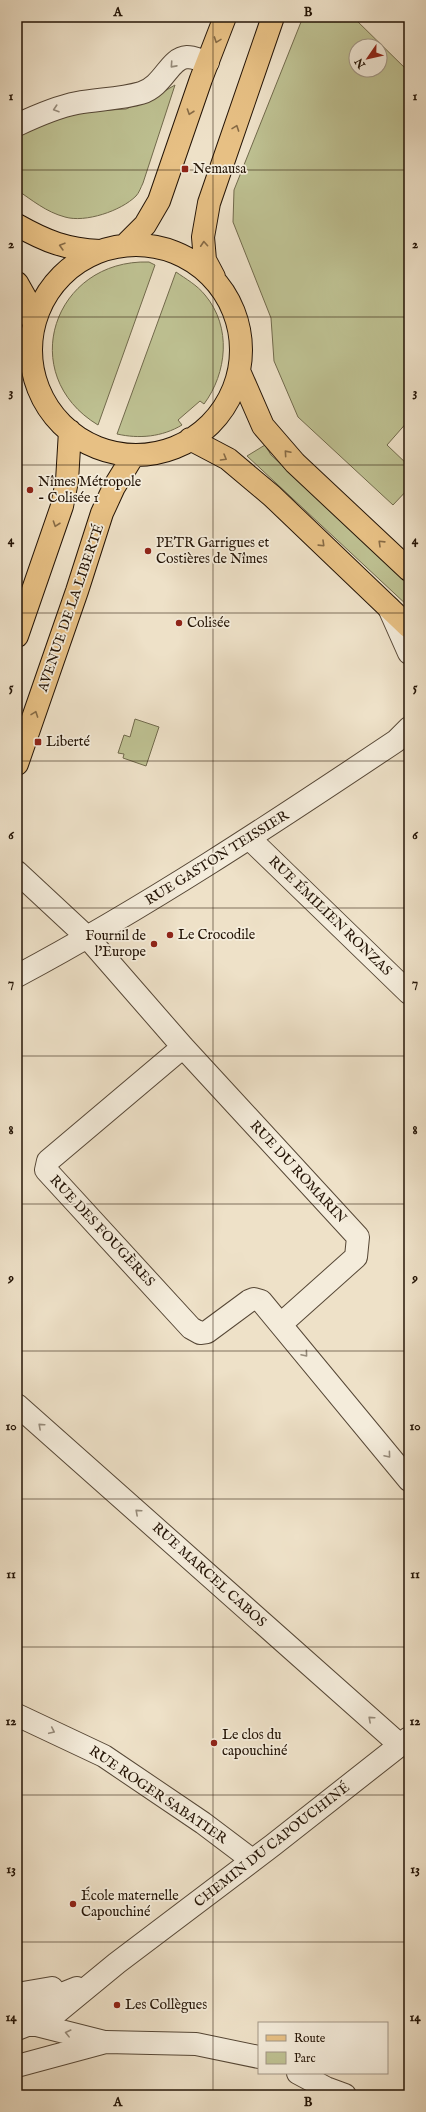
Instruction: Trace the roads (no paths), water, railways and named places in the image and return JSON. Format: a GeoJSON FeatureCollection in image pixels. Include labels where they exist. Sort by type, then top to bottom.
{"type":"FeatureCollection","features":[{"type":"Feature","properties":{"kind":"main road"},"geometry":{"type":"LineString","coordinates":[[125,245],[145,225],[159,201],[225,17]]}},
{"type":"Feature","properties":{"kind":"main road"},"geometry":{"type":"LineString","coordinates":[[215,280],[195,263],[174,252],[152,246],[125,245],[100,251],[76,264],[58,280],[42,302],[34,325],[32,352],[37,382],[49,407],[70,431],[84,442],[103,450],[133,456],[161,451],[190,440],[206,428],[220,413],[231,394],[239,371],[241,352],[238,327],[227,297],[215,280],[205,260],[203,237],[209,203],[273,17]]}},
{"type":"Feature","properties":{"kind":"main road"},"geometry":{"type":"LineString","coordinates":[[17,225],[56,244],[74,249],[100,251]]}},
{"type":"Feature","properties":{"kind":"main road"},"geometry":{"type":"LineString","coordinates":[[17,283],[26,298],[34,325]]}},
{"type":"Feature","properties":{"kind":"main road"},"geometry":{"type":"LineString","coordinates":[[239,371],[263,426],[295,463],[409,570]]}},
{"type":"Feature","properties":{"kind":"main road"},"geometry":{"type":"LineString","coordinates":[[17,636],[62,506],[68,481],[70,431]]}},
{"type":"Feature","properties":{"kind":"main road"},"geometry":{"type":"LineString","coordinates":[[190,440],[228,459],[272,496],[409,626]]}},
{"type":"Feature","properties":{"kind":"main road","name":"AVENUE DE LA LIBERTÉ"},"geometry":{"type":"LineString","coordinates":[[17,764],[72,606],[102,513],[114,488],[133,456]]}},
{"type":"Feature","properties":{"kind":"street"},"geometry":{"type":"LineString","coordinates":[[17,125],[54,109],[77,103],[141,93],[160,82],[170,66],[179,59],[188,57],[208,62]]}},
{"type":"Feature","properties":{"kind":"street"},"geometry":{"type":"LineString","coordinates":[[389,607],[409,653]]}},
{"type":"Feature","properties":{"kind":"street","name":"RUE GASTON TEISSIER"},"geometry":{"type":"LineString","coordinates":[[17,976],[88,938],[250,839],[396,741],[409,728]]}},
{"type":"Feature","properties":{"kind":"street","name":"RUE ÉMILIEN RONZAS"},"geometry":{"type":"LineString","coordinates":[[250,839],[409,993]]}},
{"type":"Feature","properties":{"kind":"street","name":"RUE DU ROMARIN"},"geometry":{"type":"LineString","coordinates":[[17,872],[88,938],[183,1047],[358,1237],[356,1257],[281,1324]]}},
{"type":"Feature","properties":{"kind":"street","name":"RUE DES FOUGÈRES"},"geometry":{"type":"LineString","coordinates":[[183,1047],[48,1161],[46,1170],[191,1328],[200,1333],[207,1332],[254,1299],[261,1301],[281,1324]]}},
{"type":"Feature","properties":{"kind":"street"},"geometry":{"type":"LineString","coordinates":[[281,1324],[409,1480]]}},
{"type":"Feature","properties":{"kind":"street","name":"RUE MARCEL CABOS"},"geometry":{"type":"LineString","coordinates":[[17,1405],[405,1742]]}},
{"type":"Feature","properties":{"kind":"street","name":"RUE ROGER SABATIER"},"geometry":{"type":"LineString","coordinates":[[17,1715],[104,1756],[203,1823],[252,1860]]}},
{"type":"Feature","properties":{"kind":"street","name":"CHEMIN DU CAPOUCHINÉ"},"geometry":{"type":"LineString","coordinates":[[21,2022],[55,2014],[96,1980],[405,1742]]}},
{"type":"Feature","properties":{"kind":"street"},"geometry":{"type":"LineString","coordinates":[[17,1994],[96,1980]]}},
{"type":"Feature","properties":{"kind":"street"},"geometry":{"type":"LineString","coordinates":[[21,2022],[106,2042],[196,2044],[258,2056]]}},
{"type":"Feature","properties":{"kind":"street"},"geometry":{"type":"LineString","coordinates":[[17,2066],[106,2042]]}},
{"type":"Feature","properties":{"kind":"street"},"geometry":{"type":"LineString","coordinates":[[300,2074],[326,2088],[345,2095]]}},
{"type":"Feature","properties":{"kind":"place","name":"Nemausa"},"geometry":{"type":"Point","coordinates":[185,169]}},
{"type":"Feature","properties":{"kind":"place","name":"Nîmes Métropole - Colisée 1"},"geometry":{"type":"Point","coordinates":[30,490]}},
{"type":"Feature","properties":{"kind":"place","name":"PETR Garrigues et Costières de Nîmes"},"geometry":{"type":"Point","coordinates":[148,551]}},
{"type":"Feature","properties":{"kind":"place","name":"Colisée"},"geometry":{"type":"Point","coordinates":[179,623]}},
{"type":"Feature","properties":{"kind":"place","name":"Liberté"},"geometry":{"type":"Point","coordinates":[38,742]}},
{"type":"Feature","properties":{"kind":"place","name":"Le Crocodile"},"geometry":{"type":"Point","coordinates":[170,935]}},
{"type":"Feature","properties":{"kind":"place","name":"Fournil de l'Europe"},"geometry":{"type":"Point","coordinates":[154,944]}},
{"type":"Feature","properties":{"kind":"place","name":"Le clos du capouchiné"},"geometry":{"type":"Point","coordinates":[214,1743]}},
{"type":"Feature","properties":{"kind":"place","name":"École maternelle Capouchiné"},"geometry":{"type":"Point","coordinates":[73,1904]}},
{"type":"Feature","properties":{"kind":"place","name":"Les Collègues"},"geometry":{"type":"Point","coordinates":[117,2005]}}]}
